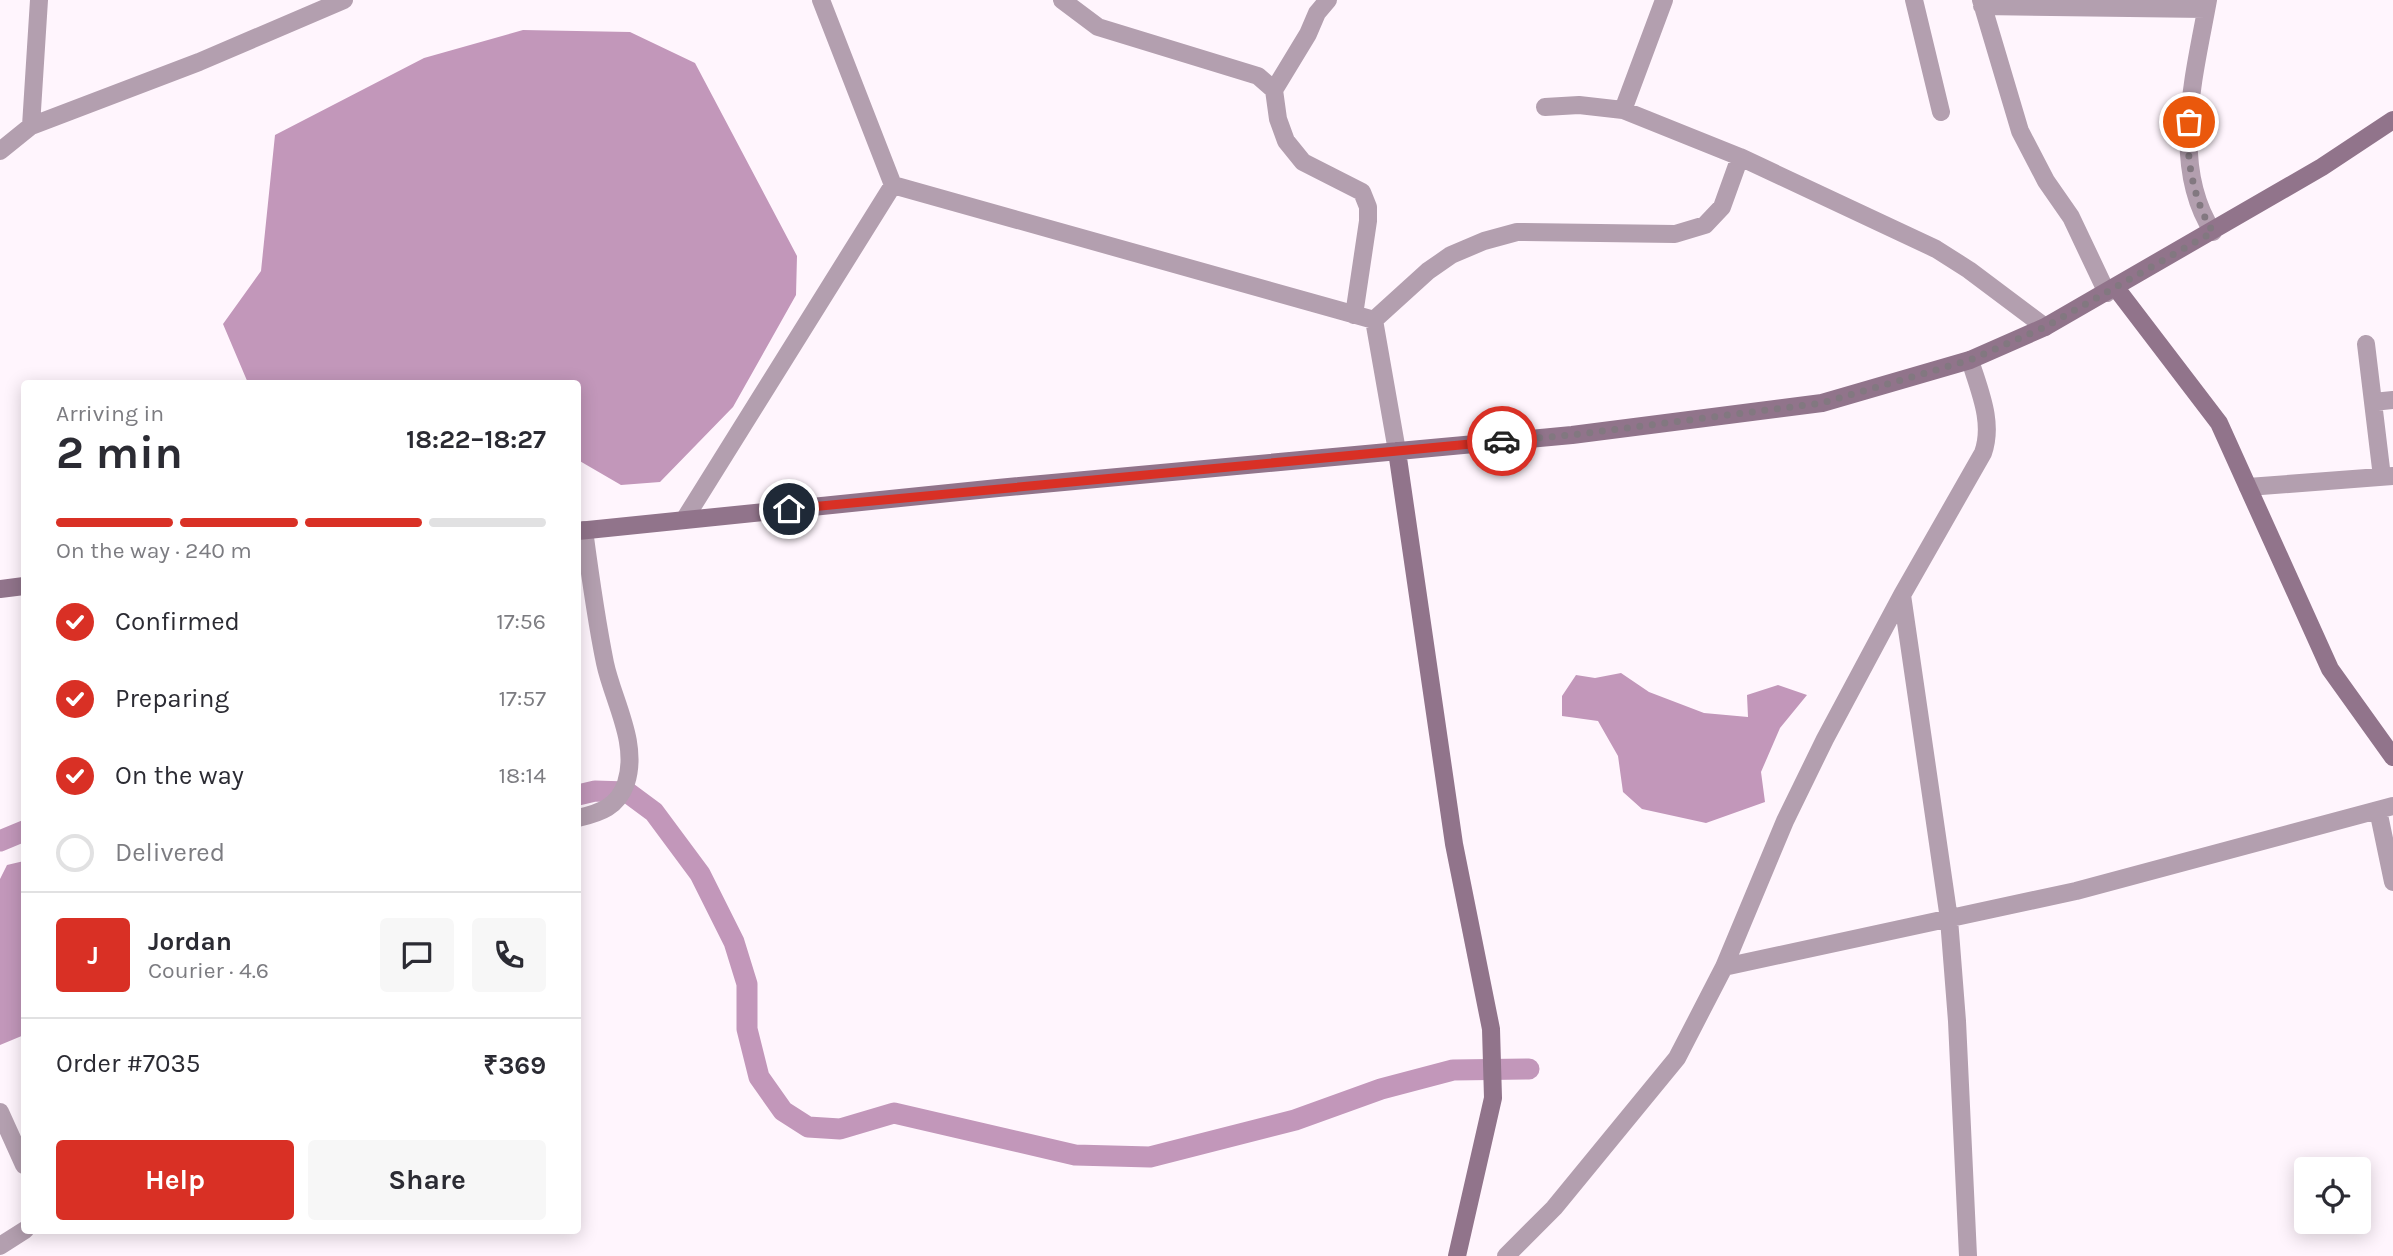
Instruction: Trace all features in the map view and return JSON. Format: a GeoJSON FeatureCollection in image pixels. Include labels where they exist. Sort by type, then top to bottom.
{"type":"FeatureCollection","features":[{"type":"Feature","properties":{"kind":"main road"},"geometry":{"type":"LineString","coordinates":[[581,531],[1012,486],[1572,435],[1822,403],[1970,360],[2045,327],[2322,167],[2393,120]]}},
{"type":"Feature","properties":{"kind":"main road"},"geometry":{"type":"LineString","coordinates":[[2111,290],[2219,423],[2330,669],[2393,757]]}},
{"type":"Feature","properties":{"kind":"main road"},"geometry":{"type":"LineString","coordinates":[[1398,451],[1454,844],[1491,1029],[1493,1098],[1457,1256]]}},
{"type":"Feature","properties":{"kind":"main road"},"geometry":{"type":"LineString","coordinates":[[0,589],[21,586]]}},
{"type":"Feature","properties":{"kind":"street"},"geometry":{"type":"LineString","coordinates":[[31,126],[39,0]]}},
{"type":"Feature","properties":{"kind":"street"},"geometry":{"type":"LineString","coordinates":[[0,151],[31,126],[199,62],[344,0]]}},
{"type":"Feature","properties":{"kind":"street"},"geometry":{"type":"LineString","coordinates":[[821,0],[893,185]]}},
{"type":"Feature","properties":{"kind":"street"},"geometry":{"type":"LineString","coordinates":[[1062,0],[1098,27],[1238,68],[1258,76],[1274,90]]}},
{"type":"Feature","properties":{"kind":"street"},"geometry":{"type":"LineString","coordinates":[[1328,0],[1317,13],[1308,34],[1274,90],[1278,119],[1286,141],[1294,152],[1303,162],[1362,192],[1368,206],[1354,315]]}},
{"type":"Feature","properties":{"kind":"street"},"geometry":{"type":"LineString","coordinates":[[1623,110],[1664,0]]}},
{"type":"Feature","properties":{"kind":"street"},"geometry":{"type":"LineString","coordinates":[[1914,0],[1941,112]]}},
{"type":"Feature","properties":{"kind":"street"},"geometry":{"type":"LineString","coordinates":[[2111,290],[2071,217],[2046,181],[2020,131],[1981,3],[2207,5],[2190,105],[2187,140],[2205,236]]}},
{"type":"Feature","properties":{"kind":"street"},"geometry":{"type":"LineString","coordinates":[[1545,107],[1579,105],[1623,110],[1740,157],[1936,250],[2045,327]]}},
{"type":"Feature","properties":{"kind":"street"},"geometry":{"type":"LineString","coordinates":[[1374,320],[1428,271],[1451,255],[1483,241],[1517,232],[1675,234],[1704,225],[1721,206],[1740,157]]}},
{"type":"Feature","properties":{"kind":"street"},"geometry":{"type":"LineString","coordinates":[[893,185],[1374,320]]}},
{"type":"Feature","properties":{"kind":"street"},"geometry":{"type":"LineString","coordinates":[[684,520],[893,185]]}},
{"type":"Feature","properties":{"kind":"street"},"geometry":{"type":"LineString","coordinates":[[1374,320],[1398,451]]}},
{"type":"Feature","properties":{"kind":"street"},"geometry":{"type":"LineString","coordinates":[[2248,487],[2388,476],[2373,402],[2366,344]]}},
{"type":"Feature","properties":{"kind":"street"},"geometry":{"type":"LineString","coordinates":[[1506,1256],[1554,1208],[1677,1058],[1724,968],[1785,821],[1860,672],[1983,453],[1988,438],[1986,413],[1970,360]]}},
{"type":"Feature","properties":{"kind":"street"},"geometry":{"type":"LineString","coordinates":[[2373,402],[2393,400]]}},
{"type":"Feature","properties":{"kind":"street"},"geometry":{"type":"LineString","coordinates":[[581,531],[606,667],[620,710],[630,760],[626,783],[617,802],[608,810],[581,817]]}},
{"type":"Feature","properties":{"kind":"street"},"geometry":{"type":"LineString","coordinates":[[1902,595],[1949,919],[1969,1256]]}},
{"type":"Feature","properties":{"kind":"street"},"geometry":{"type":"LineString","coordinates":[[1724,968],[2076,891],[2386,808],[2393,882]]}},
{"type":"Feature","properties":{"kind":"street"},"geometry":{"type":"LineString","coordinates":[[0,1112],[21,1158]]}},
{"type":"Feature","properties":{"kind":"street"},"geometry":{"type":"LineString","coordinates":[[0,1246],[21,1233]]}},
{"type":"Feature","properties":{"kind":"shaded area"},"geometry":{"type":"Polygon","coordinates":[[[523,30],[630,32],[695,63],[797,256],[796,295],[733,407],[660,482],[621,485],[581,462],[581,380],[247,380],[223,324],[261,271],[275,135],[424,58],[523,30]]]}},
{"type":"Feature","properties":{"kind":"shaded area"},"geometry":{"type":"Polygon","coordinates":[[[1621,673],[1649,692],[1704,713],[1748,717],[1747,695],[1778,685],[1807,695],[1780,728],[1761,772],[1765,802],[1706,823],[1642,809],[1623,792],[1618,756],[1598,721],[1562,716],[1562,696],[1576,675],[1595,678],[1621,673]]]}},
{"type":"Feature","properties":{"kind":"shaded area"},"geometry":{"type":"Polygon","coordinates":[[[21,862],[21,1036],[0,1045],[0,879],[7,865],[21,862]]]}},
{"type":"Feature","properties":{"kind":"waterway"},"geometry":{"type":"LineString","coordinates":[[581,794],[595,791],[627,792],[654,812],[700,874],[734,942],[747,984],[747,1029],[759,1077],[783,1111],[808,1127],[840,1129],[894,1113],[1075,1155],[1150,1157],[1295,1120],[1381,1089],[1453,1070],[1529,1069]]}},
{"type":"Feature","properties":{"kind":"waterway"},"geometry":{"type":"LineString","coordinates":[[0,841],[21,832]]}},
{"type":"Feature","properties":{"kind":"way so far"},"geometry":{"type":"LineString","coordinates":[[1502,441],[1572,435],[1822,403],[1970,360],[2045,327],[2213,232],[2202,215],[2193,174],[2187,140],[2189,122]]}},
{"type":"Feature","properties":{"kind":"route"},"geometry":{"type":"LineString","coordinates":[[789,509],[1502,441]]}}]}
